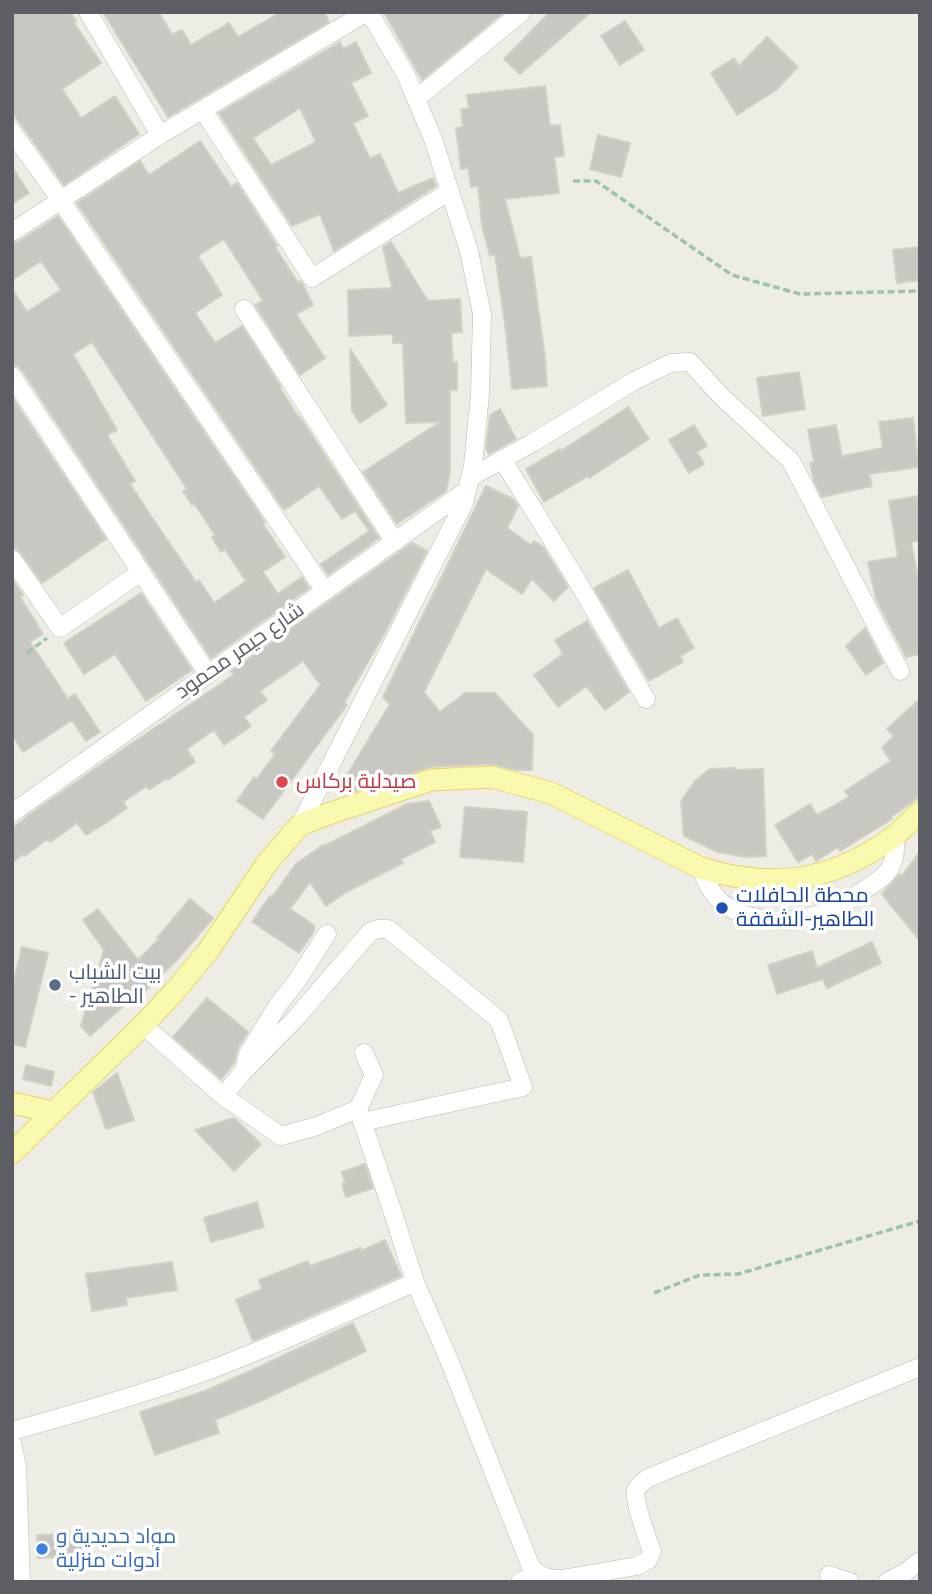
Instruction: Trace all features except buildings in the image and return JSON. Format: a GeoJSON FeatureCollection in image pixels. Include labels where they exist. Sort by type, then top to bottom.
{"type":"FeatureCollection","features":[{"type":"Feature","properties":{"kind":"main road"},"geometry":{"type":"LineString","coordinates":[[12,1153],[175,991],[208,951],[267,863],[300,825],[328,814],[431,780],[492,777],[551,793],[701,868],[749,880],[774,881],[823,873],[847,865],[894,836],[920,811]]}},
{"type":"Feature","properties":{"kind":"main road"},"geometry":{"type":"LineString","coordinates":[[12,1102],[53,1112]]}},
{"type":"Feature","properties":{"kind":"street"},"geometry":{"type":"LineString","coordinates":[[88,12],[160,135]]}},
{"type":"Feature","properties":{"kind":"street"},"geometry":{"type":"LineString","coordinates":[[12,232],[160,135],[368,12],[406,75],[433,139],[450,191],[469,251],[482,314],[480,394],[469,483],[464,503],[300,825]]}},
{"type":"Feature","properties":{"kind":"street"},"geometry":{"type":"LineString","coordinates":[[416,99],[522,12]]}},
{"type":"Feature","properties":{"kind":"street"},"geometry":{"type":"LineString","coordinates":[[203,110],[312,278],[450,191]]}},
{"type":"Feature","properties":{"kind":"street"},"geometry":{"type":"LineString","coordinates":[[12,132],[325,591]]}},
{"type":"Feature","properties":{"kind":"street"},"geometry":{"type":"LineString","coordinates":[[244,309],[395,542]]}},
{"type":"Feature","properties":{"kind":"street","name":"شارع حيمر محمود"},"geometry":{"type":"LineString","coordinates":[[13,809],[395,542],[502,459],[634,381],[671,363],[690,362],[720,396],[791,461],[900,671]]}},
{"type":"Feature","properties":{"kind":"street"},"geometry":{"type":"LineString","coordinates":[[12,376],[208,674]]}},
{"type":"Feature","properties":{"kind":"street"},"geometry":{"type":"LineString","coordinates":[[502,459],[646,699]]}},
{"type":"Feature","properties":{"kind":"street"},"geometry":{"type":"LineString","coordinates":[[12,559],[60,628],[141,572]]}},
{"type":"Feature","properties":{"kind":"street"},"geometry":{"type":"LineString","coordinates":[[701,868],[708,886],[727,906],[758,917],[782,920],[806,918],[837,907],[881,878],[894,859],[894,836]]}},
{"type":"Feature","properties":{"kind":"street"},"geometry":{"type":"LineString","coordinates":[[143,1025],[223,1096],[281,1136],[360,1115],[523,1087],[499,1020],[388,929],[378,929],[370,932],[295,1019],[223,1096]]}},
{"type":"Feature","properties":{"kind":"street"},"geometry":{"type":"LineString","coordinates":[[244,1071],[248,1055],[272,1015],[327,934]]}},
{"type":"Feature","properties":{"kind":"street"},"geometry":{"type":"LineString","coordinates":[[364,1053],[374,1075],[360,1115],[415,1282],[531,1567],[538,1575],[562,1579],[637,1566],[648,1560],[652,1552],[636,1501],[636,1490],[648,1478],[920,1367]]}},
{"type":"Feature","properties":{"kind":"street"},"geometry":{"type":"LineString","coordinates":[[12,1430],[127,1398],[213,1368],[415,1282]]}},
{"type":"Feature","properties":{"kind":"street"},"geometry":{"type":"LineString","coordinates":[[12,1443],[16,1466],[21,1582]]}},
{"type":"Feature","properties":{"kind":"street"},"geometry":{"type":"LineString","coordinates":[[887,1582],[920,1561]]}},
{"type":"Feature","properties":{"kind":"street"},"geometry":{"type":"LineString","coordinates":[[520,1582],[538,1575]]}},
{"type":"Feature","properties":{"kind":"street"},"geometry":{"type":"LineString","coordinates":[[829,1575],[850,1582]]}},
{"type":"Feature","properties":{"kind":"path"},"geometry":{"type":"LineString","coordinates":[[572,181],[596,181],[732,275],[800,294],[920,291]]}},
{"type":"Feature","properties":{"kind":"path"},"geometry":{"type":"LineString","coordinates":[[27,653],[60,628]]}},
{"type":"Feature","properties":{"kind":"path"},"geometry":{"type":"LineString","coordinates":[[654,1293],[700,1275],[738,1274],[920,1221]]}},
{"type":"Feature","properties":{"kind":"place","name":"صيدلية بركاس"},"geometry":{"type":"Point","coordinates":[282,782]}},
{"type":"Feature","properties":{"kind":"place","name":"محطة الحافلات الطاهير-الشقفة"},"geometry":{"type":"Point","coordinates":[722,908]}},
{"type":"Feature","properties":{"kind":"place","name":"بيت الشباب - الطاهير"},"geometry":{"type":"Point","coordinates":[55,985]}},
{"type":"Feature","properties":{"kind":"place","name":"مواد حديدية و أدوات منزلية"},"geometry":{"type":"Point","coordinates":[42,1549]}}]}
